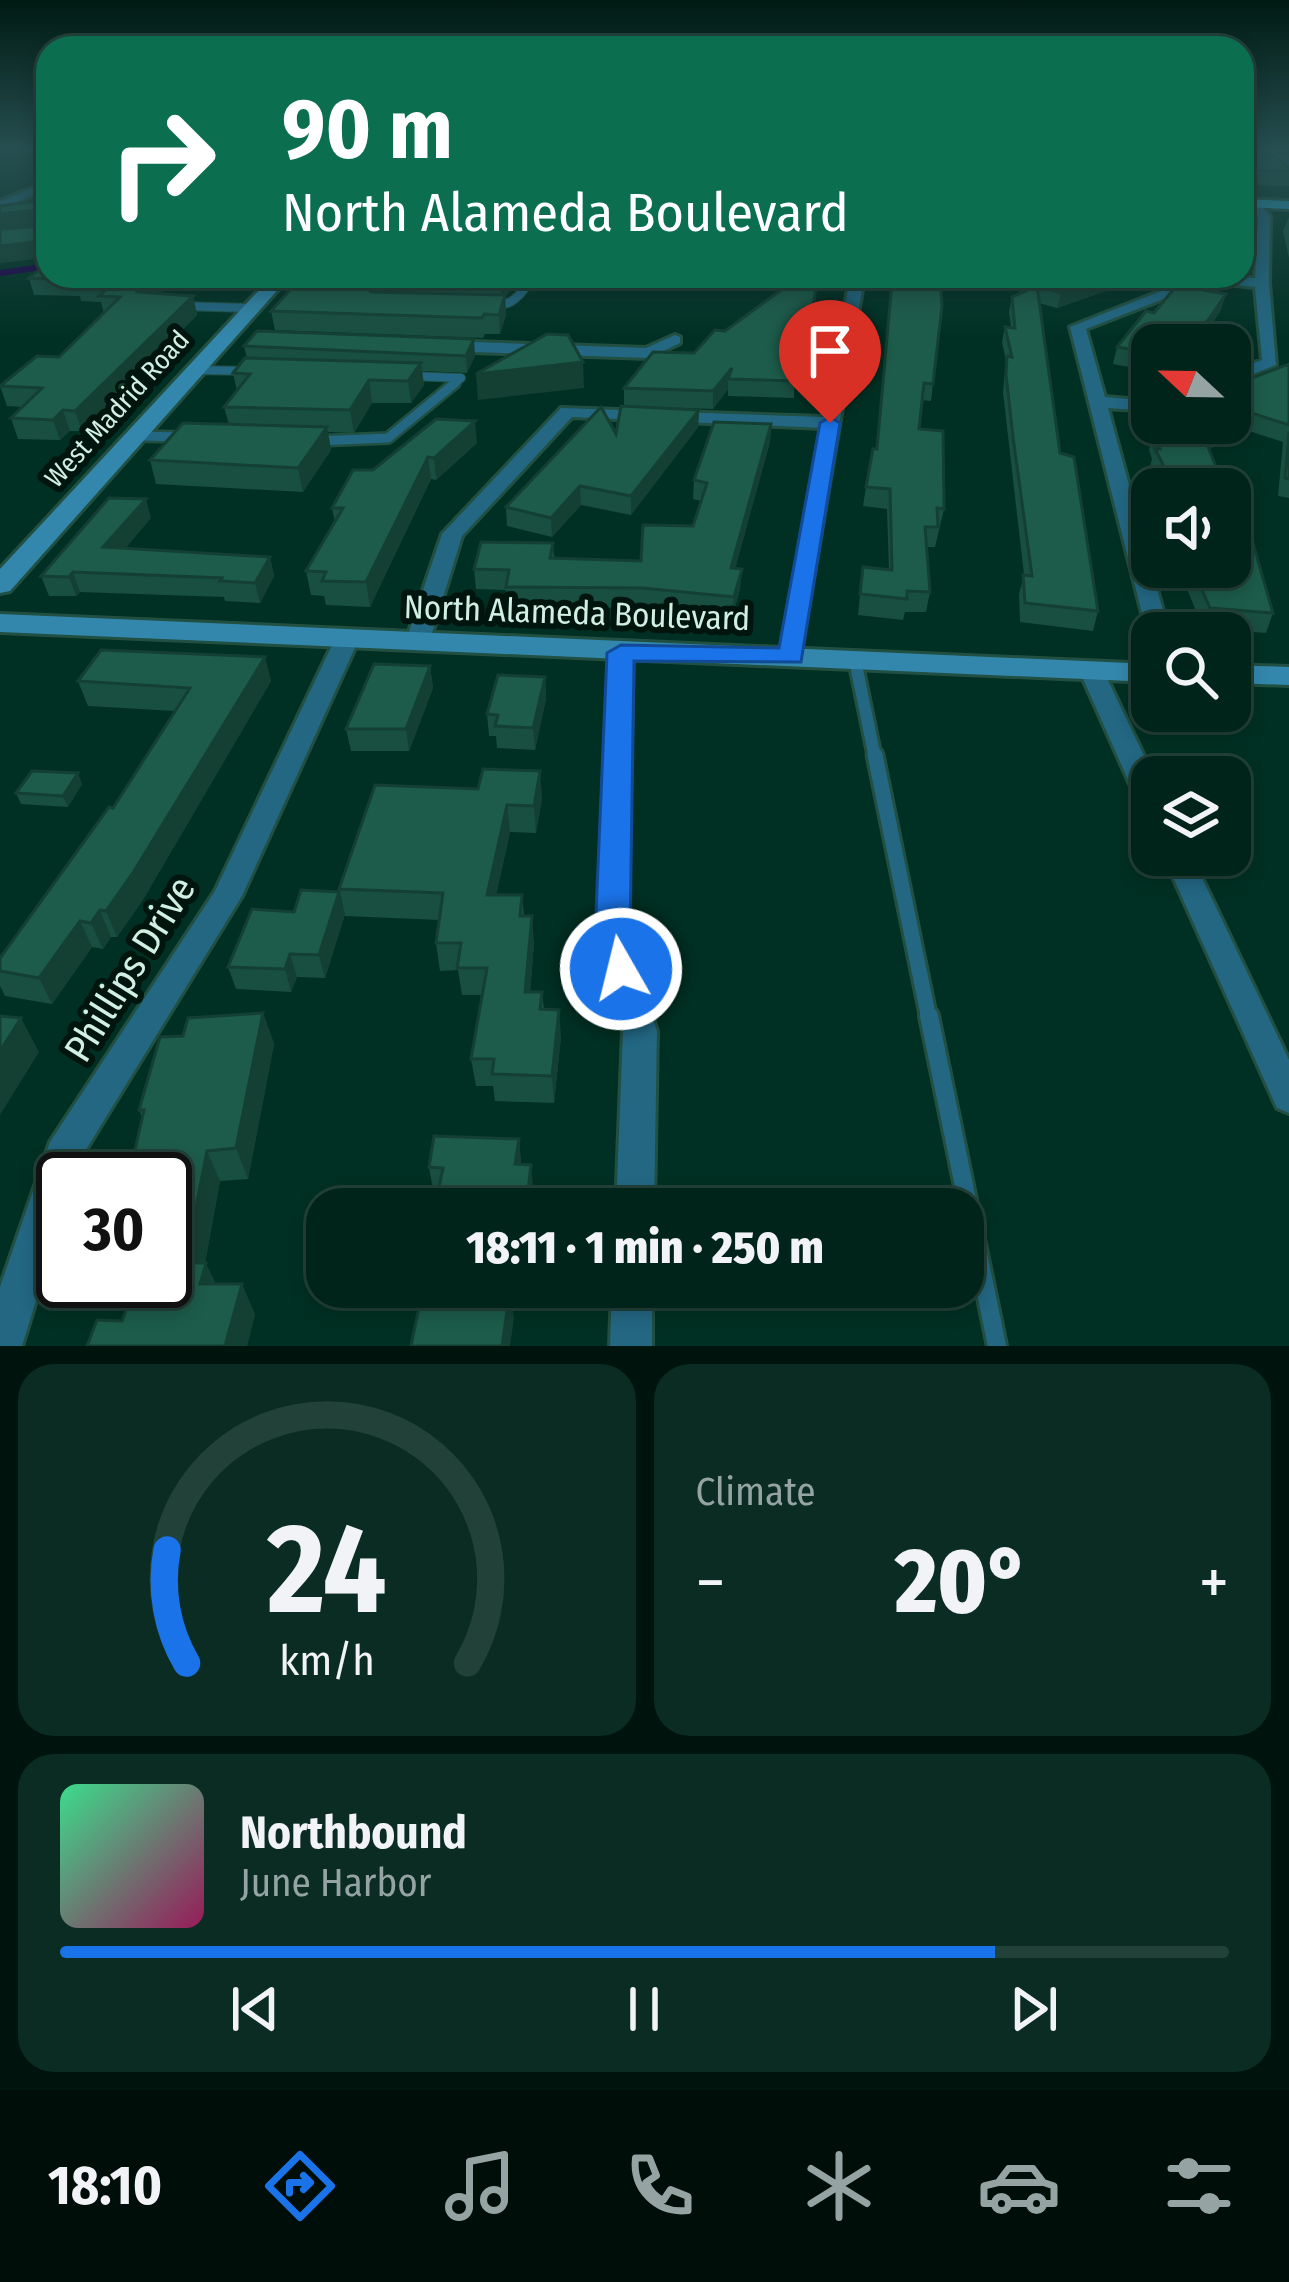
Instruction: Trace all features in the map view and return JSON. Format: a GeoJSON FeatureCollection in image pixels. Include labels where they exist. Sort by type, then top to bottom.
{"type":"FeatureCollection","features":[{"type":"Feature","properties":{"kind":"street"},"geometry":{"type":"LineString","coordinates":[[1251,370],[1270,362],[1262,284],[1264,216],[1260,212]]}},
{"type":"Feature","properties":{"kind":"street"},"geometry":{"type":"LineString","coordinates":[[1254,283],[1262,284]]}},
{"type":"Feature","properties":{"kind":"street","name":"West Madrid Road"},"geometry":{"type":"LineString","coordinates":[[0,585],[192,370],[232,339],[250,308],[270,288]]}},
{"type":"Feature","properties":{"kind":"street"},"geometry":{"type":"LineString","coordinates":[[1153,612],[1078,326],[1179,288]]}},
{"type":"Feature","properties":{"kind":"street"},"geometry":{"type":"LineString","coordinates":[[791,657],[854,290]]}},
{"type":"Feature","properties":{"kind":"street"},"geometry":{"type":"LineString","coordinates":[[434,345],[649,352],[675,340]]}},
{"type":"Feature","properties":{"kind":"street"},"geometry":{"type":"LineString","coordinates":[[1099,402],[1131,404]]}},
{"type":"Feature","properties":{"kind":"street"},"geometry":{"type":"LineString","coordinates":[[417,643],[452,534],[567,412],[830,423]]}},
{"type":"Feature","properties":{"kind":"street","name":"North Alameda Boulevard"},"geometry":{"type":"LineString","coordinates":[[0,623],[1131,673]]}},
{"type":"Feature","properties":{"kind":"street","name":"Phillips Drive"},"geometry":{"type":"LineString","coordinates":[[1,1346],[63,1154],[227,896],[346,641]]}},
{"type":"Feature","properties":{"kind":"street"},"geometry":{"type":"LineString","coordinates":[[621,653],[612,938],[640,1031],[635,1188]]}},
{"type":"Feature","properties":{"kind":"street"},"geometry":{"type":"LineString","coordinates":[[1092,672],[1131,756]]}},
{"type":"Feature","properties":{"kind":"street"},"geometry":{"type":"LineString","coordinates":[[1251,675],[1289,676]]}},
{"type":"Feature","properties":{"kind":"street"},"geometry":{"type":"LineString","coordinates":[[1187,876],[1289,1097]]}},
{"type":"Feature","properties":{"kind":"street"},"geometry":{"type":"LineString","coordinates":[[631,1346],[632,1308]]}},
{"type":"Feature","properties":{"kind":"lane"},"geometry":{"type":"LineString","coordinates":[[0,214],[16,212]]}},
{"type":"Feature","properties":{"kind":"lane"},"geometry":{"type":"LineString","coordinates":[[482,306],[504,307],[518,299],[524,288]]}},
{"type":"Feature","properties":{"kind":"lane"},"geometry":{"type":"LineString","coordinates":[[196,306],[209,292]]}},
{"type":"Feature","properties":{"kind":"lane"},"geometry":{"type":"LineString","coordinates":[[174,306],[250,308]]}},
{"type":"Feature","properties":{"kind":"lane"},"geometry":{"type":"LineString","coordinates":[[192,370],[260,371]]}},
{"type":"Feature","properties":{"kind":"lane"},"geometry":{"type":"LineString","coordinates":[[295,440],[388,438],[461,378],[396,375]]}},
{"type":"Feature","properties":{"kind":"lane"},"geometry":{"type":"LineString","coordinates":[[133,436],[202,438]]}},
{"type":"Feature","properties":{"kind":"lane"},"geometry":{"type":"LineString","coordinates":[[855,660],[997,1346]]}},
{"type":"Feature","properties":{"kind":"building"},"geometry":{"type":"Polygon","coordinates":[[[36,226],[36,242],[0,246],[0,229],[36,226]]]}},
{"type":"Feature","properties":{"kind":"building"},"geometry":{"type":"Polygon","coordinates":[[[108,288],[139,288],[137,292],[193,296],[75,411],[63,410],[53,420],[11,418],[42,388],[0,386],[37,356],[59,357],[120,297],[99,296],[108,288]]]}},
{"type":"Feature","properties":{"kind":"building"},"geometry":{"type":"Polygon","coordinates":[[[292,288],[505,295],[499,315],[482,318],[271,311],[292,288]]]}},
{"type":"Feature","properties":{"kind":"building"},"geometry":{"type":"Polygon","coordinates":[[[784,288],[816,288],[806,348],[795,347],[795,381],[728,379],[732,368],[713,391],[624,388],[653,352],[694,353],[715,330],[725,331],[784,288]]]}},
{"type":"Feature","properties":{"kind":"building"},"geometry":{"type":"Polygon","coordinates":[[[891,288],[941,288],[933,384],[924,383],[919,429],[943,431],[944,509],[937,508],[938,527],[925,527],[930,592],[907,591],[907,599],[860,594],[863,567],[892,570],[890,489],[866,487],[873,449],[877,449],[891,288]]]}},
{"type":"Feature","properties":{"kind":"building"},"geometry":{"type":"Polygon","coordinates":[[[1037,288],[1060,453],[1074,457],[1098,611],[1025,603],[1023,575],[1032,576],[1006,375],[1007,356],[1012,357],[1005,327],[1015,328],[1012,297],[1037,288]]]}},
{"type":"Feature","properties":{"kind":"building"},"geometry":{"type":"Polygon","coordinates":[[[1175,288],[1226,294],[1205,324],[1136,324],[1146,311],[1154,313],[1175,288]]]}},
{"type":"Feature","properties":{"kind":"building"},"geometry":{"type":"Polygon","coordinates":[[[1131,330],[1131,349],[1117,347],[1131,330]]]}},
{"type":"Feature","properties":{"kind":"building"},"geometry":{"type":"Polygon","coordinates":[[[257,331],[474,339],[466,356],[244,346],[257,331]]]}},
{"type":"Feature","properties":{"kind":"building"},"geometry":{"type":"Polygon","coordinates":[[[547,334],[568,335],[583,362],[476,374],[547,334]]]}},
{"type":"Feature","properties":{"kind":"building"},"geometry":{"type":"Polygon","coordinates":[[[245,358],[421,363],[408,381],[369,380],[350,410],[224,407],[250,374],[233,373],[245,358]]]}},
{"type":"Feature","properties":{"kind":"building"},"geometry":{"type":"Polygon","coordinates":[[[1289,364],[1289,425],[1251,414],[1251,378],[1289,364]]]}},
{"type":"Feature","properties":{"kind":"building"},"geometry":{"type":"Polygon","coordinates":[[[621,406],[699,410],[631,496],[580,486],[551,518],[506,507],[601,407],[616,434],[621,406]]]}},
{"type":"Feature","properties":{"kind":"building"},"geometry":{"type":"Polygon","coordinates":[[[436,419],[475,421],[434,458],[428,457],[366,582],[322,581],[326,572],[306,571],[343,508],[332,508],[353,470],[373,470],[436,419]]]}},
{"type":"Feature","properties":{"kind":"building"},"geometry":{"type":"Polygon","coordinates":[[[714,422],[771,424],[731,568],[742,569],[734,597],[643,588],[506,587],[509,570],[474,569],[481,542],[553,543],[550,558],[641,561],[643,525],[693,526],[707,483],[694,480],[714,422]]]}},
{"type":"Feature","properties":{"kind":"building"},"geometry":{"type":"Polygon","coordinates":[[[183,423],[327,427],[298,468],[150,460],[183,423]]]}},
{"type":"Feature","properties":{"kind":"building"},"geometry":{"type":"Polygon","coordinates":[[[1289,432],[1289,479],[1285,478],[1289,432]]]}},
{"type":"Feature","properties":{"kind":"building"},"geometry":{"type":"Polygon","coordinates":[[[1158,444],[1207,444],[1217,468],[1165,468],[1155,449],[1160,449],[1158,444]]]}},
{"type":"Feature","properties":{"kind":"building"},"geometry":{"type":"Polygon","coordinates":[[[109,498],[146,499],[103,547],[270,557],[255,583],[73,572],[69,577],[41,576],[109,498]]]}},
{"type":"Feature","properties":{"kind":"building"},"geometry":{"type":"Polygon","coordinates":[[[1251,536],[1273,613],[1210,608],[1201,588],[1251,588],[1251,536]]]}},
{"type":"Feature","properties":{"kind":"building"},"geometry":{"type":"Polygon","coordinates":[[[101,650],[265,657],[106,911],[100,910],[91,923],[80,921],[39,978],[0,971],[0,958],[109,807],[113,808],[190,688],[78,681],[101,650]]]}},
{"type":"Feature","properties":{"kind":"building"},"geometry":{"type":"Polygon","coordinates":[[[374,664],[430,666],[406,729],[346,729],[374,664]]]}},
{"type":"Feature","properties":{"kind":"building"},"geometry":{"type":"Polygon","coordinates":[[[498,675],[545,677],[533,728],[495,726],[498,715],[487,714],[498,675]]]}},
{"type":"Feature","properties":{"kind":"building"},"geometry":{"type":"Polygon","coordinates":[[[483,769],[540,771],[534,806],[507,805],[487,895],[522,895],[520,916],[532,916],[525,992],[542,992],[540,1009],[559,1010],[552,1076],[492,1074],[494,1059],[471,1059],[487,968],[457,968],[461,943],[436,943],[443,893],[339,889],[375,785],[478,789],[483,769]]]}},
{"type":"Feature","properties":{"kind":"building"},"geometry":{"type":"Polygon","coordinates":[[[32,771],[78,773],[63,796],[16,793],[32,771]]]}},
{"type":"Feature","properties":{"kind":"building"},"geometry":{"type":"Polygon","coordinates":[[[301,890],[339,892],[319,955],[290,954],[285,969],[228,967],[252,909],[294,912],[301,890]]]}},
{"type":"Feature","properties":{"kind":"building"},"geometry":{"type":"Polygon","coordinates":[[[263,1013],[236,1148],[207,1151],[192,1227],[192,1152],[134,1152],[144,1110],[139,1110],[160,1037],[183,1036],[188,1018],[263,1013]]]}},
{"type":"Feature","properties":{"kind":"building"},"geometry":{"type":"Polygon","coordinates":[[[0,1016],[21,1018],[0,1051],[0,1016]]]}},
{"type":"Feature","properties":{"kind":"building"},"geometry":{"type":"Polygon","coordinates":[[[434,1136],[519,1139],[515,1164],[531,1165],[528,1188],[439,1188],[443,1168],[429,1167],[434,1136]]]}},
{"type":"Feature","properties":{"kind":"building"},"geometry":{"type":"Polygon","coordinates":[[[192,1263],[206,1263],[200,1284],[242,1284],[225,1346],[87,1346],[97,1320],[122,1321],[127,1308],[192,1308],[192,1263]]]}},
{"type":"Feature","properties":{"kind":"building"},"geometry":{"type":"Polygon","coordinates":[[[419,1308],[507,1308],[502,1346],[411,1346],[419,1308]]]}},
{"type":"Feature","properties":{"kind":"waterway"},"geometry":{"type":"LineString","coordinates":[[0,273],[36,268]]}},
{"type":"Feature","properties":{"kind":"route"},"geometry":{"type":"LineString","coordinates":[[621,969],[612,938],[621,653],[791,657],[830,423]]}}]}
